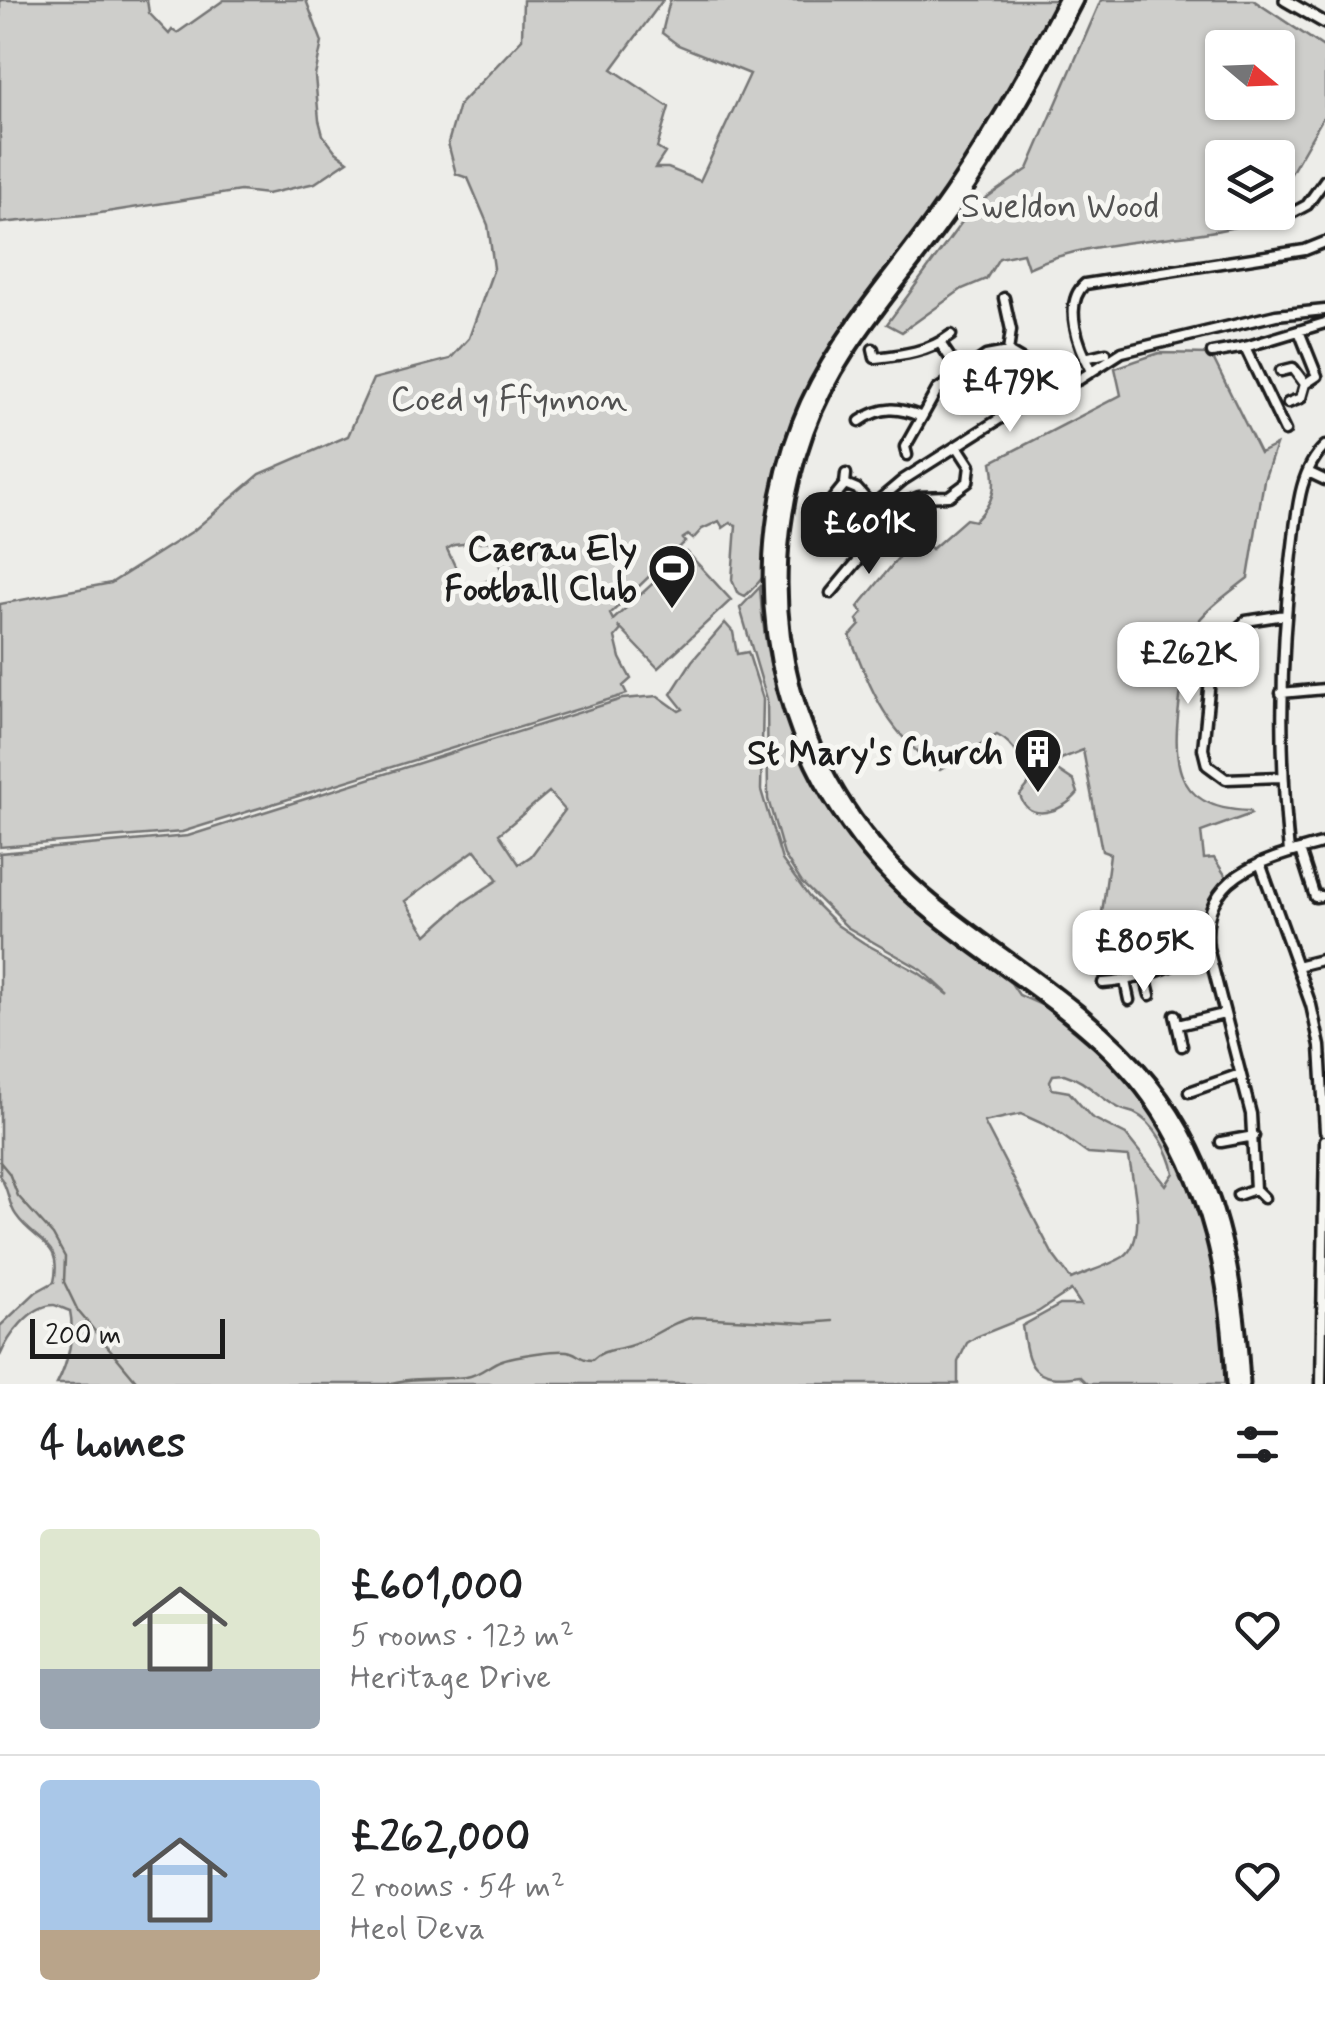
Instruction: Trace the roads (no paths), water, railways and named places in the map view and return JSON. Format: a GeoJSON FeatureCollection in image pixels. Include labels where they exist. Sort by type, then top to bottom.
{"type":"FeatureCollection","features":[{"type":"Feature","properties":{"kind":"main road"},"geometry":{"type":"LineString","coordinates":[[1065,0],[985,144],[823,370],[799,424],[778,488],[775,604],[780,678],[800,741],[829,799],[866,851],[929,912],[1106,1049],[1148,1095],[1200,1189],[1215,1236],[1230,1319],[1233,1384]]}},
{"type":"Feature","properties":{"kind":"main road"},"geometry":{"type":"LineString","coordinates":[[775,550],[808,429],[832,375],[994,148],[1076,0]]}},
{"type":"Feature","properties":{"kind":"main road"},"geometry":{"type":"LineString","coordinates":[[775,604],[798,708],[836,792],[873,844],[935,904],[1110,1039],[1168,1108],[1197,1160],[1225,1234],[1240,1318],[1243,1384]]}},
{"type":"Feature","properties":{"kind":"street"},"geometry":{"type":"LineString","coordinates":[[1286,0],[1325,23]]}},
{"type":"Feature","properties":{"kind":"street"},"geometry":{"type":"LineString","coordinates":[[1295,211],[1307,205],[1325,180]]}},
{"type":"Feature","properties":{"kind":"street"},"geometry":{"type":"LineString","coordinates":[[1092,371],[1072,310],[1075,295],[1085,284],[1305,250],[1325,242]]}},
{"type":"Feature","properties":{"kind":"street"},"geometry":{"type":"LineString","coordinates":[[1002,304],[1011,330],[1008,352]]}},
{"type":"Feature","properties":{"kind":"street"},"geometry":{"type":"LineString","coordinates":[[832,500],[845,479],[872,506],[903,480],[1044,392],[1092,371],[1128,349],[1276,315],[1325,310]]}},
{"type":"Feature","properties":{"kind":"street"},"geometry":{"type":"LineString","coordinates":[[1212,352],[1245,348],[1325,323]]}},
{"type":"Feature","properties":{"kind":"street"},"geometry":{"type":"LineString","coordinates":[[1299,331],[1318,370],[1316,378],[1304,384]]}},
{"type":"Feature","properties":{"kind":"street"},"geometry":{"type":"LineString","coordinates":[[874,349],[875,358],[887,357],[916,352],[951,336]]}},
{"type":"Feature","properties":{"kind":"street"},"geometry":{"type":"LineString","coordinates":[[940,343],[961,374]]}},
{"type":"Feature","properties":{"kind":"street"},"geometry":{"type":"LineString","coordinates":[[1245,348],[1286,431]]}},
{"type":"Feature","properties":{"kind":"street"},"geometry":{"type":"LineString","coordinates":[[908,455],[905,448],[936,390],[986,356],[1008,352],[1023,361],[1044,392]]}},
{"type":"Feature","properties":{"kind":"street"},"geometry":{"type":"LineString","coordinates":[[1085,358],[1106,354]]}},
{"type":"Feature","properties":{"kind":"street"},"geometry":{"type":"LineString","coordinates":[[1282,371],[1293,368],[1304,384],[1301,398],[1288,403]]}},
{"type":"Feature","properties":{"kind":"street"},"geometry":{"type":"LineString","coordinates":[[860,421],[894,408],[922,417]]}},
{"type":"Feature","properties":{"kind":"street"},"geometry":{"type":"LineString","coordinates":[[831,594],[841,575],[893,528],[909,501],[919,496],[949,496],[968,482],[970,466],[956,446]]}},
{"type":"Feature","properties":{"kind":"street"},"geometry":{"type":"LineString","coordinates":[[1288,852],[1281,777],[1285,615],[1296,524],[1308,472],[1315,455],[1325,446]]}},
{"type":"Feature","properties":{"kind":"street"},"geometry":{"type":"LineString","coordinates":[[1308,472],[1325,480]]}},
{"type":"Feature","properties":{"kind":"street"},"geometry":{"type":"LineString","coordinates":[[1281,777],[1226,779],[1207,766],[1203,749],[1213,656],[1219,645],[1246,621],[1285,615]]}},
{"type":"Feature","properties":{"kind":"street"},"geometry":{"type":"LineString","coordinates":[[1281,693],[1325,689]]}},
{"type":"Feature","properties":{"kind":"street"},"geometry":{"type":"LineString","coordinates":[[1264,1198],[1255,1188],[1254,1136],[1208,948],[1206,921],[1220,891],[1260,863],[1325,844]]}},
{"type":"Feature","properties":{"kind":"street"},"geometry":{"type":"LineString","coordinates":[[1300,850],[1315,897],[1321,896]]}},
{"type":"Feature","properties":{"kind":"street"},"geometry":{"type":"LineString","coordinates":[[1260,863],[1311,1005],[1320,1046],[1325,1131]]}},
{"type":"Feature","properties":{"kind":"street"},"geometry":{"type":"LineString","coordinates":[[1103,983],[1126,982],[1208,948]]}},
{"type":"Feature","properties":{"kind":"street"},"geometry":{"type":"LineString","coordinates":[[1297,966],[1325,959]]}},
{"type":"Feature","properties":{"kind":"street"},"geometry":{"type":"LineString","coordinates":[[1145,975],[1150,995]]}},
{"type":"Feature","properties":{"kind":"street"},"geometry":{"type":"LineString","coordinates":[[1126,982],[1129,1000]]}},
{"type":"Feature","properties":{"kind":"street"},"geometry":{"type":"LineString","coordinates":[[1178,1025],[1224,1014]]}},
{"type":"Feature","properties":{"kind":"street"},"geometry":{"type":"LineString","coordinates":[[1175,1015],[1182,1046]]}},
{"type":"Feature","properties":{"kind":"street"},"geometry":{"type":"LineString","coordinates":[[1189,1092],[1240,1074]]}},
{"type":"Feature","properties":{"kind":"street"},"geometry":{"type":"LineString","coordinates":[[1221,1142],[1254,1136]]}},
{"type":"Feature","properties":{"kind":"street"},"geometry":{"type":"LineString","coordinates":[[1321,1384],[1325,1140]]}},
{"type":"Feature","properties":{"kind":"street"},"geometry":{"type":"LineString","coordinates":[[1238,1195],[1255,1188]]}},
{"type":"Feature","properties":{"kind":"waterway"},"geometry":{"type":"LineString","coordinates":[[0,1162],[18,1196],[53,1235],[65,1257],[64,1282],[78,1311],[139,1384]]}},
{"type":"Feature","properties":{"kind":"waterway"},"geometry":{"type":"LineString","coordinates":[[388,1384],[466,1377],[502,1360],[548,1352],[566,1351],[592,1360],[695,1317],[833,1321]]}},
{"type":"Feature","properties":{"kind":"place","name":"Caerau Ely Football Club"},"geometry":{"type":"Point","coordinates":[672,610]}},
{"type":"Feature","properties":{"kind":"place","name":"St Mary's Church"},"geometry":{"type":"Point","coordinates":[1038,794]}},
{"type":"Feature","properties":{"kind":"park label","name":"Sweldon Wood"},"geometry":{"type":"Point","coordinates":[1060,205]}},
{"type":"Feature","properties":{"kind":"park label","name":"Coed y Ffynnon"},"geometry":{"type":"Point","coordinates":[509,398]}}]}
